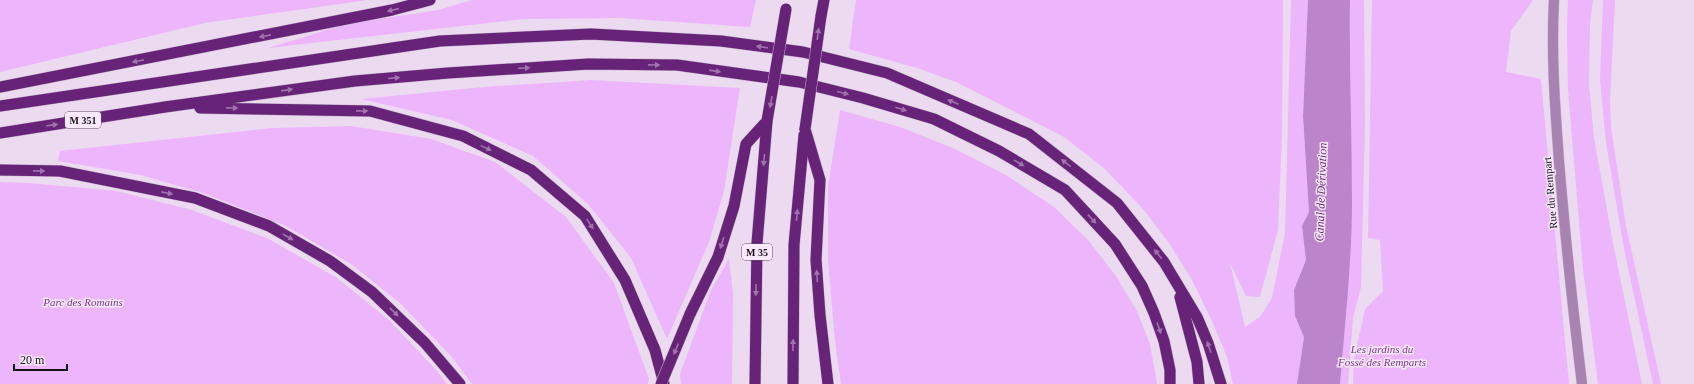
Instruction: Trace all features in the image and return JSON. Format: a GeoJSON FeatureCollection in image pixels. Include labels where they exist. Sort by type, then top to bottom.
{"type":"FeatureCollection","features":[{"type":"Feature","properties":{"kind":"highway"},"geometry":{"type":"LineString","coordinates":[[0,87],[377,14],[430,0]]}},
{"type":"Feature","properties":{"kind":"highway"},"geometry":{"type":"LineString","coordinates":[[793,384],[794,244],[805,128],[824,0]]}},
{"type":"Feature","properties":{"kind":"highway","name":"M 35"},"geometry":{"type":"LineString","coordinates":[[755,384],[757,243],[768,121],[787,4]]}},
{"type":"Feature","properties":{"kind":"highway"},"geometry":{"type":"LineString","coordinates":[[0,106],[440,41],[591,34],[721,41],[803,52],[887,73],[1029,134],[1117,203],[1164,262],[1197,318],[1208,343],[1221,384]]}},
{"type":"Feature","properties":{"kind":"highway"},"geometry":{"type":"LineString","coordinates":[[165,107],[355,81],[448,73],[588,64],[677,66],[799,82],[863,98],[934,119],[999,151],[1065,190],[1115,244],[1142,286],[1164,341],[1170,370],[1170,384]]}},
{"type":"Feature","properties":{"kind":"highway"},"geometry":{"type":"LineString","coordinates":[[165,107],[370,111],[463,136],[531,170],[585,216],[621,274],[655,350],[663,384]]}},
{"type":"Feature","properties":{"kind":"highway","name":"M 351"},"geometry":{"type":"LineString","coordinates":[[0,133],[165,107]]}},
{"type":"Feature","properties":{"kind":"highway"},"geometry":{"type":"LineString","coordinates":[[663,384],[690,314],[720,250],[734,206],[746,144],[768,121]]}},
{"type":"Feature","properties":{"kind":"highway"},"geometry":{"type":"LineString","coordinates":[[805,128],[820,180],[816,260],[820,315],[828,384]]}},
{"type":"Feature","properties":{"kind":"highway"},"geometry":{"type":"LineString","coordinates":[[0,170],[60,171],[195,198],[269,226],[330,261],[372,292],[426,342],[460,384]]}},
{"type":"Feature","properties":{"kind":"highway"},"geometry":{"type":"LineString","coordinates":[[1178,288],[1190,331],[1200,384]]}},
{"type":"Feature","properties":{"kind":"street","name":"Rue du Rempart"},"geometry":{"type":"LineString","coordinates":[[1554,0],[1552,59],[1556,124],[1568,265],[1582,384]]}},
{"type":"Feature","properties":{"kind":"green space"},"geometry":{"type":"Polygon","coordinates":[[[0,0],[368,0],[205,23],[0,72],[0,0]]]}},
{"type":"Feature","properties":{"kind":"green space"},"geometry":{"type":"Polygon","coordinates":[[[472,0],[756,0],[750,27],[619,18],[523,19],[268,48],[346,24],[438,10],[472,0]]]}},
{"type":"Feature","properties":{"kind":"green space"},"geometry":{"type":"Polygon","coordinates":[[[856,0],[1283,0],[1282,136],[1278,230],[1260,297],[1246,296],[1230,263],[1245,327],[1260,317],[1272,298],[1285,233],[1291,0],[1308,0],[1303,116],[1309,212],[1302,226],[1306,260],[1294,290],[1295,316],[1304,337],[1297,384],[1233,384],[1227,357],[1192,280],[1169,243],[1143,209],[1105,169],[1064,137],[956,82],[917,68],[849,49],[856,0]]]}},
{"type":"Feature","properties":{"kind":"green space"},"geometry":{"type":"Polygon","coordinates":[[[1350,0],[1364,0],[1365,127],[1361,287],[1353,318],[1348,384],[1340,384],[1346,315],[1352,201],[1349,61],[1350,0]]]}},
{"type":"Feature","properties":{"kind":"green space","name":"Les jardins du Fossé des Remparts"},"geometry":{"type":"Polygon","coordinates":[[[1372,0],[1533,0],[1511,31],[1506,72],[1541,79],[1569,384],[1353,384],[1354,359],[1365,309],[1383,291],[1380,240],[1368,238],[1372,0]]]}},
{"type":"Feature","properties":{"kind":"green space"},"geometry":{"type":"Polygon","coordinates":[[[1568,0],[1593,0],[1590,24],[1589,84],[1594,138],[1613,243],[1642,384],[1598,384],[1583,269],[1568,90],[1568,0]]]}},
{"type":"Feature","properties":{"kind":"green space"},"geometry":{"type":"Polygon","coordinates":[[[1603,0],[1615,0],[1610,101],[1611,127],[1626,226],[1661,384],[1653,384],[1624,249],[1606,143],[1600,80],[1603,0]]]}},
{"type":"Feature","properties":{"kind":"green space"},"geometry":{"type":"Polygon","coordinates":[[[591,80],[740,88],[724,191],[709,242],[667,339],[631,258],[588,204],[533,156],[452,120],[361,99],[484,87],[591,80]]]}},
{"type":"Feature","properties":{"kind":"green space"},"geometry":{"type":"Polygon","coordinates":[[[840,110],[900,127],[955,149],[1006,175],[1054,207],[1089,241],[1116,276],[1137,311],[1150,344],[1157,384],[841,384],[835,341],[828,260],[828,187],[840,110]]]}},
{"type":"Feature","properties":{"kind":"green space"},"geometry":{"type":"Polygon","coordinates":[[[351,126],[431,139],[495,162],[566,217],[614,283],[649,379],[648,384],[472,384],[452,357],[400,303],[351,264],[286,226],[206,194],[141,175],[58,161],[60,151],[272,128],[351,126]]]}},
{"type":"Feature","properties":{"kind":"green space","name":"Parc des Romains"},"geometry":{"type":"Polygon","coordinates":[[[0,182],[117,191],[192,210],[267,238],[337,278],[389,320],[437,371],[447,384],[0,384],[0,182]]]}},
{"type":"Feature","properties":{"kind":"green space"},"geometry":{"type":"Polygon","coordinates":[[[729,259],[733,295],[732,384],[681,384],[680,374],[711,290],[729,259]]]}},
{"type":"Feature","properties":{"kind":"water","name":"Canal de Dérivation"},"geometry":{"type":"Polygon","coordinates":[[[1308,0],[1350,0],[1352,223],[1340,384],[1297,384],[1304,337],[1295,316],[1294,290],[1306,260],[1302,226],[1309,212],[1303,116],[1308,0]]]}}]}
